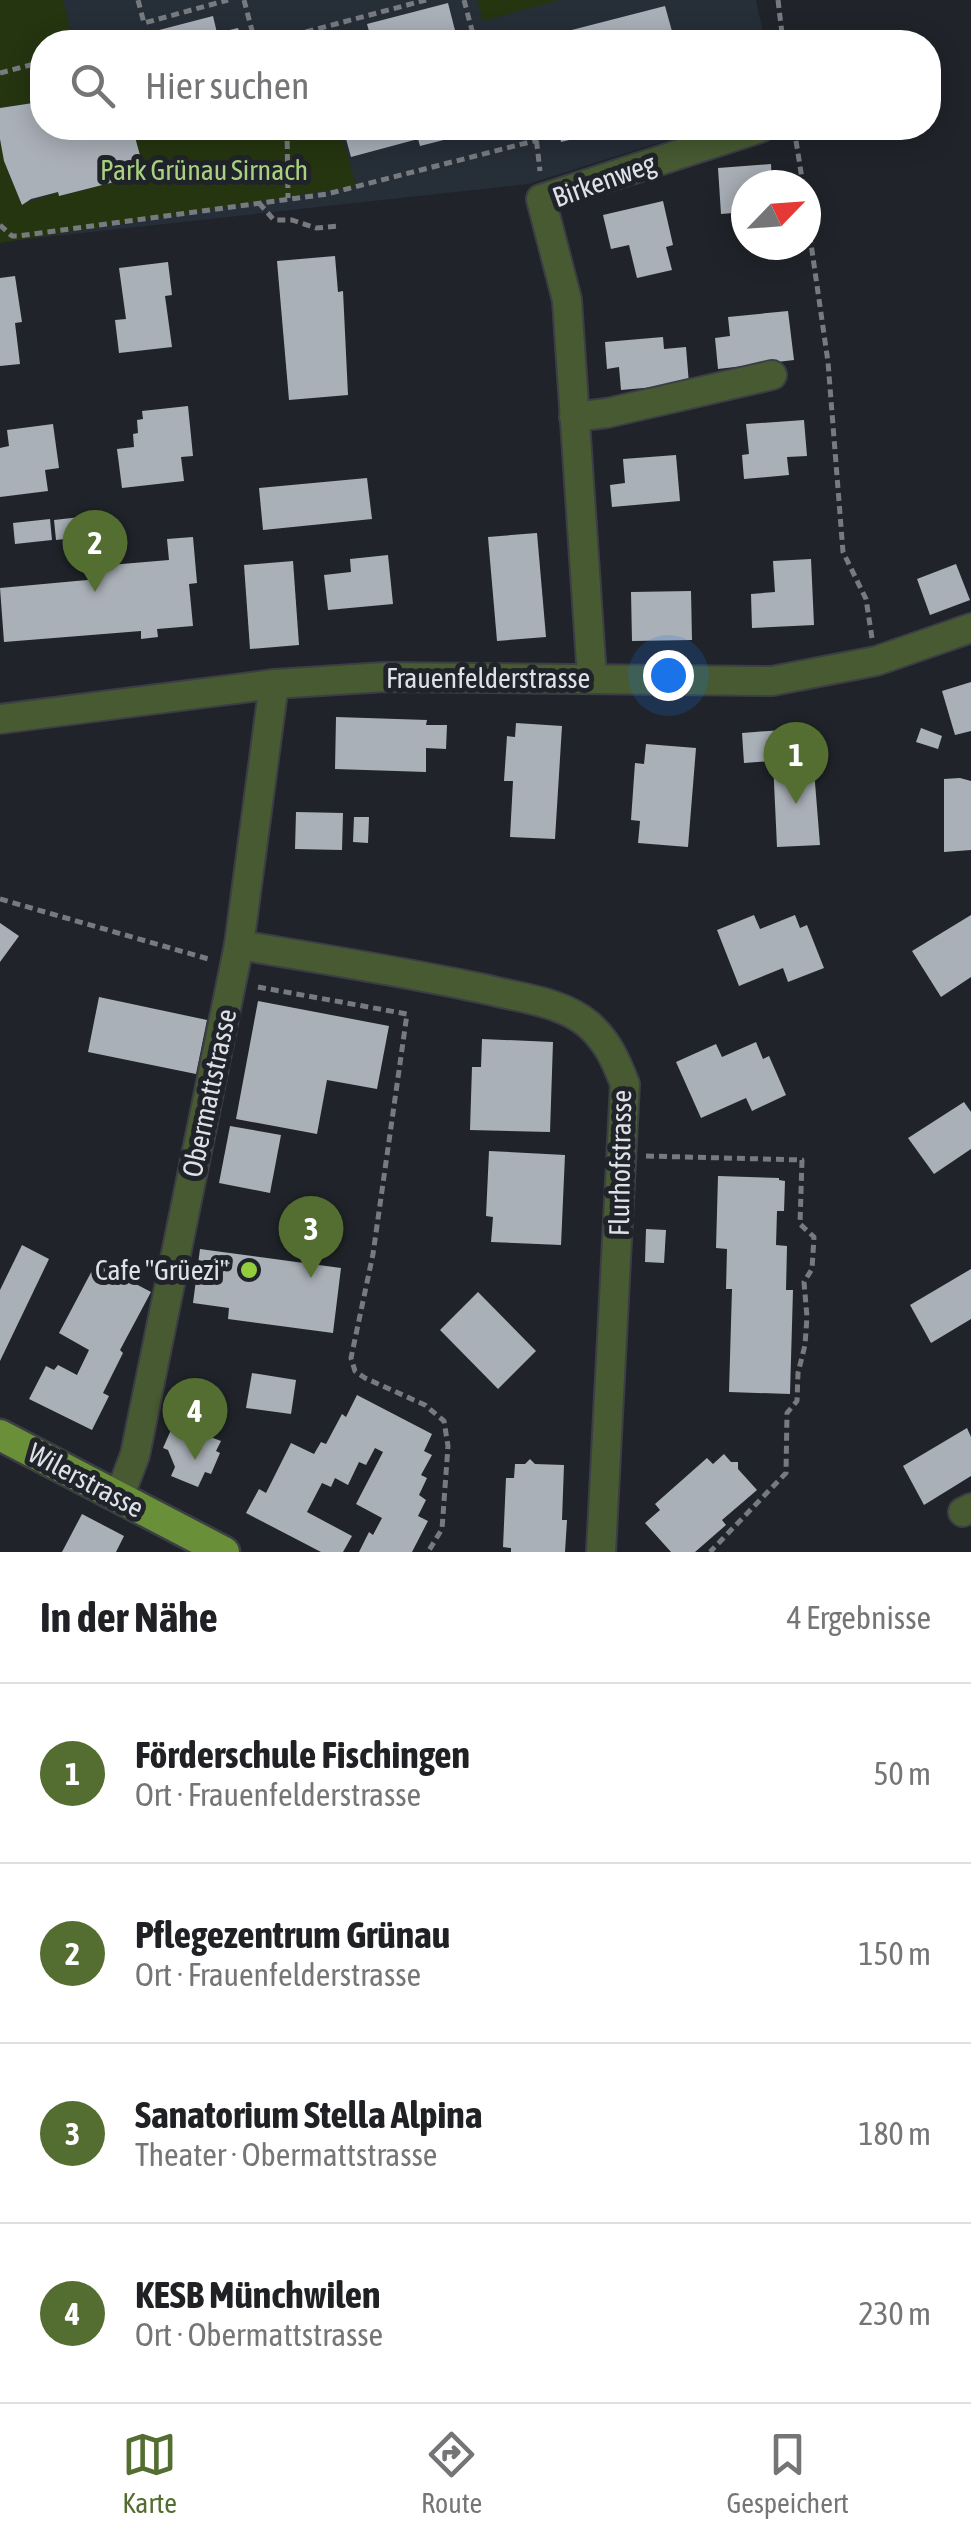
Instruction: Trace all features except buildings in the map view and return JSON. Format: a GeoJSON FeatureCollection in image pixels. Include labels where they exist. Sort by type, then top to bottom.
{"type":"FeatureCollection","features":[{"type":"Feature","properties":{"kind":"main road","name":"Wilerstrasse"},"geometry":{"type":"LineString","coordinates":[[0,1435],[224,1552]]}},
{"type":"Feature","properties":{"kind":"street","name":"Birkenweg"},"geometry":{"type":"LineString","coordinates":[[592,678],[567,300],[541,199],[723,140]]}},
{"type":"Feature","properties":{"kind":"street"},"geometry":{"type":"LineString","coordinates":[[574,417],[772,374]]}},
{"type":"Feature","properties":{"kind":"street","name":"Frauenfelderstrasse"},"geometry":{"type":"LineString","coordinates":[[0,719],[274,684],[385,677],[772,682],[876,660],[971,628]]}},
{"type":"Feature","properties":{"kind":"street","name":"Obermattstrasse"},"geometry":{"type":"LineString","coordinates":[[119,1498],[135,1455],[235,964],[274,684]]}},
{"type":"Feature","properties":{"kind":"street","name":"Flurhofstrasse"},"geometry":{"type":"LineString","coordinates":[[235,964],[421,975],[568,1012],[588,1024],[610,1048],[625,1084],[601,1552]]}},
{"type":"Feature","properties":{"kind":"path"},"geometry":{"type":"LineString","coordinates":[[138,0],[144,23],[228,0]]}},
{"type":"Feature","properties":{"kind":"path"},"geometry":{"type":"LineString","coordinates":[[244,0],[252,30]]}},
{"type":"Feature","properties":{"kind":"path"},"geometry":{"type":"LineString","coordinates":[[313,30],[426,0]]}},
{"type":"Feature","properties":{"kind":"path"},"geometry":{"type":"LineString","coordinates":[[464,0],[472,30]]}},
{"type":"Feature","properties":{"kind":"path"},"geometry":{"type":"LineString","coordinates":[[778,0],[782,30]]}},
{"type":"Feature","properties":{"kind":"path"},"geometry":{"type":"LineString","coordinates":[[0,73],[30,65]]}},
{"type":"Feature","properties":{"kind":"path"},"geometry":{"type":"LineString","coordinates":[[287,140],[288,198]]}},
{"type":"Feature","properties":{"kind":"path"},"geometry":{"type":"LineString","coordinates":[[0,226],[18,236],[327,194],[538,140],[541,199]]}},
{"type":"Feature","properties":{"kind":"path"},"geometry":{"type":"LineString","coordinates":[[796,140],[800,170]]}},
{"type":"Feature","properties":{"kind":"path"},"geometry":{"type":"LineString","coordinates":[[258,203],[274,220],[292,220],[316,228],[340,226]]}},
{"type":"Feature","properties":{"kind":"path"},"geometry":{"type":"LineString","coordinates":[[813,260],[828,362],[844,552],[866,599],[876,660]]}},
{"type":"Feature","properties":{"kind":"path"},"geometry":{"type":"LineString","coordinates":[[0,900],[407,1014],[373,1254],[351,1358],[355,1371],[424,1405],[444,1421],[448,1446],[442,1529],[428,1552]]}},
{"type":"Feature","properties":{"kind":"path"},"geometry":{"type":"LineString","coordinates":[[623,1155],[802,1160],[800,1224],[814,1237],[814,1254],[804,1282],[808,1330],[796,1401],[787,1413],[786,1472],[710,1552]]}},
{"type":"Feature","properties":{"kind":"shaded area"},"geometry":{"type":"Polygon","coordinates":[[[0,0],[756,0],[762,30],[30,30],[30,140],[668,140],[528,184],[0,242],[0,0]]]}},
{"type":"Feature","properties":{"kind":"green space","name":"Park Grünau Sirnach"},"geometry":{"type":"Polygon","coordinates":[[[0,0],[63,0],[71,30],[30,30],[30,103],[0,108],[0,0]]]}},
{"type":"Feature","properties":{"kind":"green space"},"geometry":{"type":"Polygon","coordinates":[[[477,0],[559,0],[483,21],[477,0]]]}},
{"type":"Feature","properties":{"kind":"green space","name":"Park Grünau Sirnach"},"geometry":{"type":"Polygon","coordinates":[[[0,140],[22,204],[58,192],[60,196],[121,180],[121,176],[144,170],[136,140],[343,140],[356,186],[0,243],[0,140]]]}},
{"type":"Feature","properties":{"kind":"place","name":"Pflegezentrum Grünau"},"geometry":{"type":"Point","coordinates":[95,592]}},
{"type":"Feature","properties":{"kind":"place","name":"Förderschule Fischingen"},"geometry":{"type":"Point","coordinates":[796,804]}},
{"type":"Feature","properties":{"kind":"place","name":"Cafe \"Grüezi\""},"geometry":{"type":"Point","coordinates":[249,1270]}},
{"type":"Feature","properties":{"kind":"place","name":"Sanatorium Stella Alpina"},"geometry":{"type":"Point","coordinates":[311,1278]}},
{"type":"Feature","properties":{"kind":"place","name":"KESB Münchwilen"},"geometry":{"type":"Point","coordinates":[195,1460]}}]}
